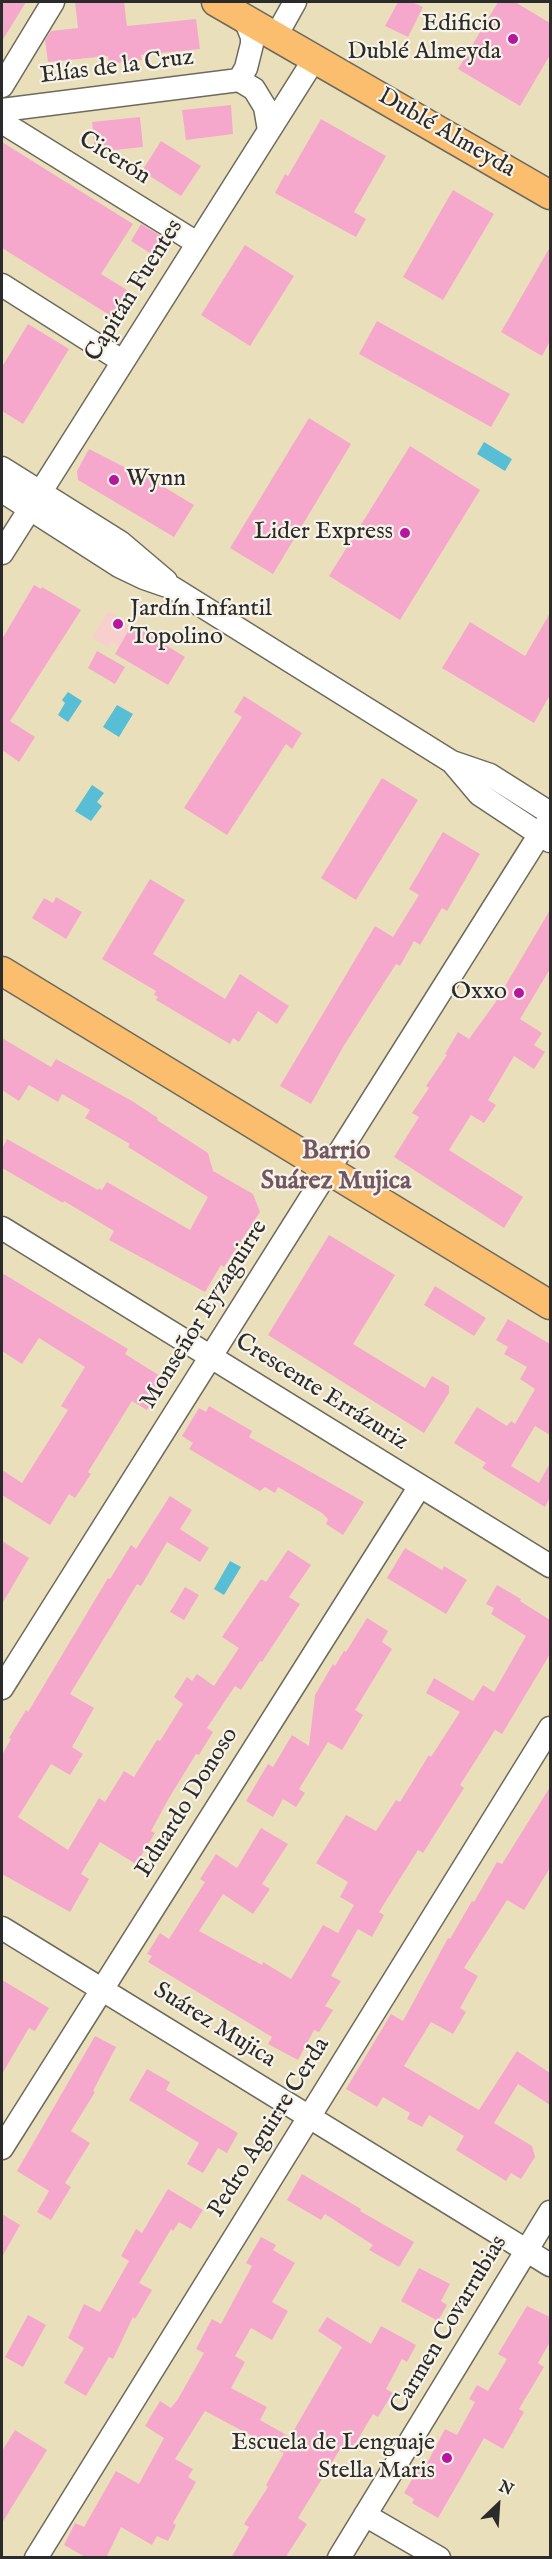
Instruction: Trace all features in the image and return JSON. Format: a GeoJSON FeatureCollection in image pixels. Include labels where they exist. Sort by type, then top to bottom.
{"type":"FeatureCollection","features":[{"type":"Feature","properties":{"kind":"main road","name":"Dublé Almeyda"},"geometry":{"type":"LineString","coordinates":[[216,2],[550,195]]}},
{"type":"Feature","properties":{"kind":"main road"},"geometry":{"type":"LineString","coordinates":[[2,970],[550,1305]]}},
{"type":"Feature","properties":{"kind":"street"},"geometry":{"type":"LineString","coordinates":[[2,86],[53,2]]}},
{"type":"Feature","properties":{"kind":"street"},"geometry":{"type":"LineString","coordinates":[[276,36],[295,2]]}},
{"type":"Feature","properties":{"kind":"street"},"geometry":{"type":"LineString","coordinates":[[244,17],[252,37],[252,44],[246,68],[239,80],[254,89],[265,107],[269,130]]}},
{"type":"Feature","properties":{"kind":"street","name":"Capitán Fuentes"},"geometry":{"type":"LineString","coordinates":[[2,553],[315,58]]}},
{"type":"Feature","properties":{"kind":"street","name":"Elías de la Cruz"},"geometry":{"type":"LineString","coordinates":[[2,110],[239,80]]}},
{"type":"Feature","properties":{"kind":"street","name":"Cicerón"},"geometry":{"type":"LineString","coordinates":[[2,122],[197,243]]}},
{"type":"Feature","properties":{"kind":"street"},"geometry":{"type":"LineString","coordinates":[[2,285],[122,361]]}},
{"type":"Feature","properties":{"kind":"street"},"geometry":{"type":"LineString","coordinates":[[2,468],[34,500],[119,566],[173,588],[452,762],[490,775],[550,813]]}},
{"type":"Feature","properties":{"kind":"street"},"geometry":{"type":"LineString","coordinates":[[2,492],[34,500]]}},
{"type":"Feature","properties":{"kind":"street"},"geometry":{"type":"LineString","coordinates":[[452,762],[479,794],[547,831]]}},
{"type":"Feature","properties":{"kind":"street","name":"Monseñor Eyzaguirre"},"geometry":{"type":"LineString","coordinates":[[2,1688],[329,1169],[547,831]]}},
{"type":"Feature","properties":{"kind":"street","name":"Crescente Errázuriz"},"geometry":{"type":"LineString","coordinates":[[2,1228],[550,1566]]}},
{"type":"Feature","properties":{"kind":"street","name":"Eduardo Donoso"},"geometry":{"type":"LineString","coordinates":[[2,2148],[420,1486]]}},
{"type":"Feature","properties":{"kind":"street","name":"Pedro Aguirre Cerda"},"geometry":{"type":"LineString","coordinates":[[36,2558],[550,1728]]}},
{"type":"Feature","properties":{"kind":"street","name":"Suárez Mujica"},"geometry":{"type":"LineString","coordinates":[[2,1928],[550,2265]]}},
{"type":"Feature","properties":{"kind":"street","name":"Carmen Covarrubias"},"geometry":{"type":"LineString","coordinates":[[339,2558],[550,2212]]}},
{"type":"Feature","properties":{"kind":"street"},"geometry":{"type":"LineString","coordinates":[[366,2515],[439,2558]]}},
{"type":"Feature","properties":{"kind":"shaded area"},"geometry":{"type":"Polygon","coordinates":[[[108,611],[125,621],[124,624],[130,628],[119,647],[112,642],[109,648],[92,638],[108,611]]]}},
{"type":"Feature","properties":{"kind":"water"},"geometry":{"type":"Polygon","coordinates":[[[484,442],[512,459],[505,471],[477,454],[484,442]]]}},
{"type":"Feature","properties":{"kind":"water"},"geometry":{"type":"Polygon","coordinates":[[[68,692],[82,701],[68,722],[58,715],[65,703],[62,700],[68,692]]]}},
{"type":"Feature","properties":{"kind":"water"},"geometry":{"type":"Polygon","coordinates":[[[117,705],[133,714],[119,737],[103,727],[117,705]]]}},
{"type":"Feature","properties":{"kind":"water"},"geometry":{"type":"Polygon","coordinates":[[[92,785],[104,793],[97,802],[102,806],[91,821],[75,811],[92,785]]]}},
{"type":"Feature","properties":{"kind":"water"},"geometry":{"type":"Polygon","coordinates":[[[230,1561],[241,1567],[224,1595],[214,1589],[230,1561]]]}},
{"type":"Feature","properties":{"kind":"building"},"geometry":{"type":"Polygon","coordinates":[[[2,2],[26,2],[2,41],[2,2]]]}},
{"type":"Feature","properties":{"kind":"building"},"geometry":{"type":"Polygon","coordinates":[[[75,2],[124,2],[127,26],[196,19],[200,49],[141,55],[142,60],[109,64],[108,56],[48,62],[45,40],[51,31],[78,28],[75,2]]]}},
{"type":"Feature","properties":{"kind":"building"},"geometry":{"type":"Polygon","coordinates":[[[398,2],[412,2],[423,7],[408,37],[385,26],[398,2]]]}},
{"type":"Feature","properties":{"kind":"building","name":"Edificio Dublé Almeyda"},"geometry":{"type":"Polygon","coordinates":[[[498,2],[515,2],[550,23],[550,55],[520,106],[458,69],[498,2]]]}},
{"type":"Feature","properties":{"kind":"building"},"geometry":{"type":"Polygon","coordinates":[[[231,105],[233,134],[186,140],[182,110],[231,105]]]}},
{"type":"Feature","properties":{"kind":"building"},"geometry":{"type":"Polygon","coordinates":[[[140,117],[143,147],[95,152],[92,122],[140,117]]]}},
{"type":"Feature","properties":{"kind":"building"},"geometry":{"type":"Polygon","coordinates":[[[321,119],[386,156],[354,212],[366,219],[356,237],[275,193],[285,174],[288,176],[321,119]]]}},
{"type":"Feature","properties":{"kind":"building"},"geometry":{"type":"Polygon","coordinates":[[[161,141],[201,166],[181,196],[142,171],[161,141]]]}},
{"type":"Feature","properties":{"kind":"building"},"geometry":{"type":"Polygon","coordinates":[[[2,142],[133,224],[101,274],[127,290],[111,316],[2,248],[2,142]]]}},
{"type":"Feature","properties":{"kind":"building"},"geometry":{"type":"Polygon","coordinates":[[[453,190],[494,214],[443,300],[403,277],[453,190]]]}},
{"type":"Feature","properties":{"kind":"building"},"geometry":{"type":"Polygon","coordinates":[[[141,224],[169,241],[158,258],[131,241],[141,224]]]}},
{"type":"Feature","properties":{"kind":"building"},"geometry":{"type":"Polygon","coordinates":[[[245,245],[294,276],[250,346],[201,315],[245,245]]]}},
{"type":"Feature","properties":{"kind":"building"},"geometry":{"type":"Polygon","coordinates":[[[550,247],[550,341],[542,356],[501,332],[550,247]]]}},
{"type":"Feature","properties":{"kind":"building"},"geometry":{"type":"Polygon","coordinates":[[[377,321],[510,394],[491,427],[359,354],[377,321]]]}},
{"type":"Feature","properties":{"kind":"building"},"geometry":{"type":"Polygon","coordinates":[[[28,324],[69,349],[23,424],[2,411],[2,367],[28,324]]]}},
{"type":"Feature","properties":{"kind":"building"},"geometry":{"type":"Polygon","coordinates":[[[309,418],[351,444],[273,574],[230,548],[309,418]]]}},
{"type":"Feature","properties":{"kind":"building","name":"Lider Express"},"geometry":{"type":"Polygon","coordinates":[[[410,446],[480,490],[400,620],[329,576],[410,446]]]}},
{"type":"Feature","properties":{"kind":"building"},"geometry":{"type":"Polygon","coordinates":[[[89,449],[138,474],[139,472],[194,505],[174,537],[78,480],[77,471],[89,449]]]}},
{"type":"Feature","properties":{"kind":"building"},"geometry":{"type":"Polygon","coordinates":[[[34,585],[41,589],[42,587],[81,610],[10,721],[35,737],[19,762],[2,750],[2,639],[34,585]]]}},
{"type":"Feature","properties":{"kind":"building"},"geometry":{"type":"Polygon","coordinates":[[[550,613],[550,695],[534,723],[442,668],[470,622],[525,656],[550,613]]]}},
{"type":"Feature","properties":{"kind":"building"},"geometry":{"type":"Polygon","coordinates":[[[130,628],[139,633],[141,630],[185,657],[168,685],[115,654],[130,628]]]}},
{"type":"Feature","properties":{"kind":"building"},"geometry":{"type":"Polygon","coordinates":[[[97,651],[125,667],[115,684],[88,668],[97,651]]]}},
{"type":"Feature","properties":{"kind":"building"},"geometry":{"type":"Polygon","coordinates":[[[244,696],[302,733],[292,749],[286,744],[227,835],[184,808],[242,717],[234,712],[244,696]]]}},
{"type":"Feature","properties":{"kind":"building"},"geometry":{"type":"Polygon","coordinates":[[[382,778],[418,800],[356,900],[321,878],[382,778]]]}},
{"type":"Feature","properties":{"kind":"building"},"geometry":{"type":"Polygon","coordinates":[[[443,832],[480,854],[447,911],[442,908],[420,945],[414,941],[400,966],[396,964],[343,1047],[311,1104],[280,1086],[375,926],[393,937],[419,895],[409,889],[443,832]]]}},
{"type":"Feature","properties":{"kind":"building"},"geometry":{"type":"Polygon","coordinates":[[[150,879],[185,900],[153,954],[225,999],[240,974],[289,1006],[277,1024],[258,1011],[239,1042],[233,1038],[230,1044],[156,1000],[158,997],[154,995],[156,991],[102,959],[150,879]]]}},
{"type":"Feature","properties":{"kind":"building"},"geometry":{"type":"Polygon","coordinates":[[[56,897],[82,912],[66,939],[32,918],[44,898],[53,903],[56,897]]]}},
{"type":"Feature","properties":{"kind":"building"},"geometry":{"type":"Polygon","coordinates":[[[550,910],[550,969],[520,1019],[542,1033],[534,1045],[545,1052],[534,1069],[514,1056],[488,1100],[496,1105],[484,1123],[471,1115],[449,1150],[523,1197],[504,1228],[394,1157],[419,1117],[412,1113],[429,1088],[426,1086],[447,1055],[445,1054],[458,1032],[469,1039],[495,1003],[550,910]]]}},
{"type":"Feature","properties":{"kind":"building"},"geometry":{"type":"Polygon","coordinates":[[[2,1038],[51,1067],[56,1059],[132,1101],[208,1153],[213,1171],[253,1194],[260,1212],[224,1267],[221,1265],[205,1292],[109,1240],[114,1231],[2,1168],[2,1149],[7,1139],[98,1190],[99,1188],[102,1190],[107,1182],[190,1230],[208,1197],[128,1147],[130,1144],[85,1118],[90,1110],[62,1094],[58,1102],[29,1085],[19,1101],[2,1090],[2,1038]]]}},
{"type":"Feature","properties":{"kind":"building"},"geometry":{"type":"Polygon","coordinates":[[[329,1235],[395,1275],[353,1344],[425,1388],[432,1376],[449,1386],[449,1393],[424,1433],[268,1335],[329,1235]]]}},
{"type":"Feature","properties":{"kind":"building"},"geometry":{"type":"Polygon","coordinates":[[[2,1273],[128,1349],[125,1354],[165,1379],[147,1410],[132,1401],[88,1472],[91,1474],[75,1498],[69,1494],[50,1525],[2,1495],[2,1470],[22,1483],[68,1410],[61,1406],[85,1367],[39,1338],[22,1364],[2,1351],[2,1273]]]}},
{"type":"Feature","properties":{"kind":"building"},"geometry":{"type":"Polygon","coordinates":[[[435,1286],[486,1318],[474,1336],[424,1305],[435,1286]]]}},
{"type":"Feature","properties":{"kind":"building"},"geometry":{"type":"Polygon","coordinates":[[[508,1319],[550,1344],[550,1435],[535,1426],[511,1466],[539,1483],[550,1463],[550,1497],[545,1507],[482,1468],[486,1463],[454,1443],[477,1407],[507,1426],[511,1421],[515,1424],[535,1389],[520,1379],[527,1367],[504,1354],[508,1347],[496,1340],[508,1319]]]}},
{"type":"Feature","properties":{"kind":"building"},"geometry":{"type":"Polygon","coordinates":[[[209,1406],[252,1431],[249,1437],[364,1502],[343,1535],[326,1524],[328,1519],[322,1513],[278,1487],[275,1493],[265,1487],[260,1491],[189,1449],[193,1443],[182,1436],[199,1408],[206,1412],[209,1406]]]}},
{"type":"Feature","properties":{"kind":"building"},"geometry":{"type":"Polygon","coordinates":[[[170,1496],[192,1510],[180,1529],[209,1548],[200,1562],[167,1542],[141,1586],[137,1584],[70,1694],[94,1708],[72,1747],[83,1754],[70,1775],[51,1764],[18,1817],[68,1850],[99,1798],[105,1802],[124,1771],[134,1777],[157,1740],[160,1741],[183,1704],[174,1697],[187,1677],[192,1681],[197,1674],[214,1686],[239,1648],[222,1637],[261,1579],[266,1582],[288,1550],[311,1565],[289,1597],[300,1604],[241,1690],[235,1686],[207,1728],[213,1732],[199,1755],[196,1754],[169,1798],[151,1831],[155,1833],[136,1864],[100,1842],[81,1874],[89,1879],[70,1912],[2,1874],[2,1755],[11,1739],[9,1738],[26,1710],[28,1712],[108,1578],[110,1579],[131,1545],[136,1549],[170,1496]]]}},
{"type":"Feature","properties":{"kind":"building"},"geometry":{"type":"Polygon","coordinates":[[[2,1541],[29,1558],[2,1604],[2,1541]]]}},
{"type":"Feature","properties":{"kind":"building"},"geometry":{"type":"Polygon","coordinates":[[[405,1548],[442,1570],[444,1566],[467,1580],[446,1614],[387,1578],[405,1548]]]}},
{"type":"Feature","properties":{"kind":"building"},"geometry":{"type":"Polygon","coordinates":[[[497,1585],[550,1620],[550,1654],[502,1734],[495,1730],[460,1785],[464,1788],[423,1853],[418,1850],[379,1912],[384,1915],[372,1937],[358,1929],[331,1976],[341,1981],[325,2006],[333,2010],[319,2032],[314,2030],[298,2060],[268,2044],[272,2037],[148,1962],[152,1956],[147,1954],[160,1933],[169,1939],[205,1882],[200,1879],[216,1854],[237,1868],[261,1828],[288,1844],[262,1884],[270,1889],[253,1914],[223,1894],[199,1931],[262,1965],[263,1962],[291,1979],[323,1925],[338,1933],[354,1905],[340,1897],[348,1882],[316,1863],[346,1815],[376,1831],[396,1800],[400,1802],[429,1755],[431,1757],[460,1712],[426,1693],[434,1678],[473,1701],[483,1685],[494,1692],[526,1636],[491,1614],[494,1608],[486,1604],[497,1585]]]}},
{"type":"Feature","properties":{"kind":"building"},"geometry":{"type":"Polygon","coordinates":[[[185,1587],[199,1595],[184,1620],[170,1612],[185,1587]]]}},
{"type":"Feature","properties":{"kind":"building"},"geometry":{"type":"Polygon","coordinates":[[[367,1618],[388,1631],[382,1642],[392,1649],[355,1710],[363,1715],[342,1750],[328,1742],[299,1789],[305,1793],[296,1807],[283,1799],[273,1817],[246,1801],[268,1764],[273,1767],[292,1735],[309,1746],[315,1695],[333,1664],[335,1666],[344,1651],[346,1652],[367,1618]]]}},
{"type":"Feature","properties":{"kind":"building"},"geometry":{"type":"Polygon","coordinates":[[[550,1787],[550,1868],[524,1910],[507,1900],[464,1968],[478,1976],[460,2008],[466,2012],[453,2034],[431,2022],[404,2066],[479,2110],[517,2051],[550,2073],[550,2105],[518,2084],[494,2123],[532,2146],[535,2157],[521,2179],[511,2173],[506,2181],[456,2150],[464,2136],[429,2115],[422,2127],[407,2119],[410,2113],[383,2097],[377,2107],[346,2089],[391,2014],[403,2021],[448,1938],[450,1939],[472,1901],[474,1902],[497,1862],[502,1864],[550,1787]]]}},
{"type":"Feature","properties":{"kind":"building"},"geometry":{"type":"Polygon","coordinates":[[[2,1980],[49,2008],[35,2031],[29,2028],[2,2074],[2,1980]]]}},
{"type":"Feature","properties":{"kind":"building"},"geometry":{"type":"Polygon","coordinates":[[[95,2036],[116,2047],[93,2091],[95,2092],[71,2131],[90,2143],[65,2183],[71,2187],[51,2220],[37,2212],[49,2191],[17,2171],[95,2036]]]}},
{"type":"Feature","properties":{"kind":"building"},"geometry":{"type":"Polygon","coordinates":[[[147,2069],[170,2082],[166,2090],[238,2133],[227,2153],[218,2148],[203,2173],[187,2164],[199,2143],[129,2100],[147,2069]]]}},
{"type":"Feature","properties":{"kind":"building"},"geometry":{"type":"Polygon","coordinates":[[[302,2174],[414,2242],[399,2267],[369,2250],[373,2245],[325,2214],[321,2220],[287,2200],[302,2174]]]}},
{"type":"Feature","properties":{"kind":"building"},"geometry":{"type":"Polygon","coordinates":[[[168,2189],[203,2210],[191,2229],[179,2222],[173,2231],[171,2229],[139,2283],[152,2290],[135,2319],[133,2317],[113,2359],[109,2357],[86,2396],[64,2383],[84,2348],[68,2338],[84,2304],[100,2312],[129,2261],[121,2256],[136,2229],[142,2233],[168,2189]]]}},
{"type":"Feature","properties":{"kind":"building"},"geometry":{"type":"Polygon","coordinates":[[[2,2214],[20,2225],[2,2257],[2,2214]]]}},
{"type":"Feature","properties":{"kind":"building"},"geometry":{"type":"Polygon","coordinates":[[[261,2237],[276,2245],[273,2250],[295,2263],[272,2302],[288,2311],[272,2340],[251,2328],[235,2356],[245,2362],[231,2388],[267,2407],[260,2420],[290,2437],[342,2347],[318,2331],[327,2317],[371,2344],[381,2326],[416,2345],[407,2362],[402,2359],[386,2389],[393,2393],[378,2417],[373,2414],[351,2451],[342,2446],[298,2518],[307,2524],[285,2558],[231,2558],[249,2527],[244,2524],[268,2487],[266,2485],[284,2453],[205,2411],[175,2459],[193,2469],[188,2477],[196,2482],[173,2523],[176,2525],[168,2541],[157,2536],[152,2545],[121,2527],[106,2558],[87,2558],[64,2545],[75,2523],[84,2527],[116,2471],[139,2484],[164,2438],[145,2426],[160,2401],[171,2408],[178,2399],[204,2353],[196,2349],[212,2319],[221,2324],[252,2266],[246,2263],[261,2237]]]}},
{"type":"Feature","properties":{"kind":"building"},"geometry":{"type":"Polygon","coordinates":[[[419,2268],[450,2284],[441,2301],[447,2305],[438,2321],[401,2301],[419,2268]]]}},
{"type":"Feature","properties":{"kind":"building"},"geometry":{"type":"Polygon","coordinates":[[[527,2306],[550,2317],[550,2342],[538,2363],[544,2367],[519,2409],[524,2412],[503,2449],[484,2438],[438,2518],[412,2503],[414,2499],[404,2493],[418,2469],[423,2471],[445,2429],[457,2435],[475,2402],[469,2399],[477,2385],[488,2391],[507,2359],[498,2354],[527,2306]]]}},
{"type":"Feature","properties":{"kind":"building"},"geometry":{"type":"Polygon","coordinates":[[[28,2315],[46,2325],[23,2367],[5,2357],[28,2315]]]}},
{"type":"Feature","properties":{"kind":"building"},"geometry":{"type":"Polygon","coordinates":[[[15,2430],[47,2450],[2,2523],[2,2451],[15,2430]]]}},
{"type":"Feature","properties":{"kind":"place","name":"Edificio Dublé Almeyda"},"geometry":{"type":"Point","coordinates":[513,39]}},
{"type":"Feature","properties":{"kind":"place","name":"Wynn"},"geometry":{"type":"Point","coordinates":[114,480]}},
{"type":"Feature","properties":{"kind":"place","name":"Lider Express"},"geometry":{"type":"Point","coordinates":[405,533]}},
{"type":"Feature","properties":{"kind":"place","name":"Jardín Infantil Topolino"},"geometry":{"type":"Point","coordinates":[118,624]}},
{"type":"Feature","properties":{"kind":"place","name":"Oxxo"},"geometry":{"type":"Point","coordinates":[519,993]}},
{"type":"Feature","properties":{"kind":"place","name":"Escuela de Lenguaje Stella Maris"},"geometry":{"type":"Point","coordinates":[447,2458]}},
{"type":"Feature","properties":{"kind":"district","name":"Barrio Suárez Mujica"},"geometry":{"type":"Point","coordinates":[336,1168]}}]}
